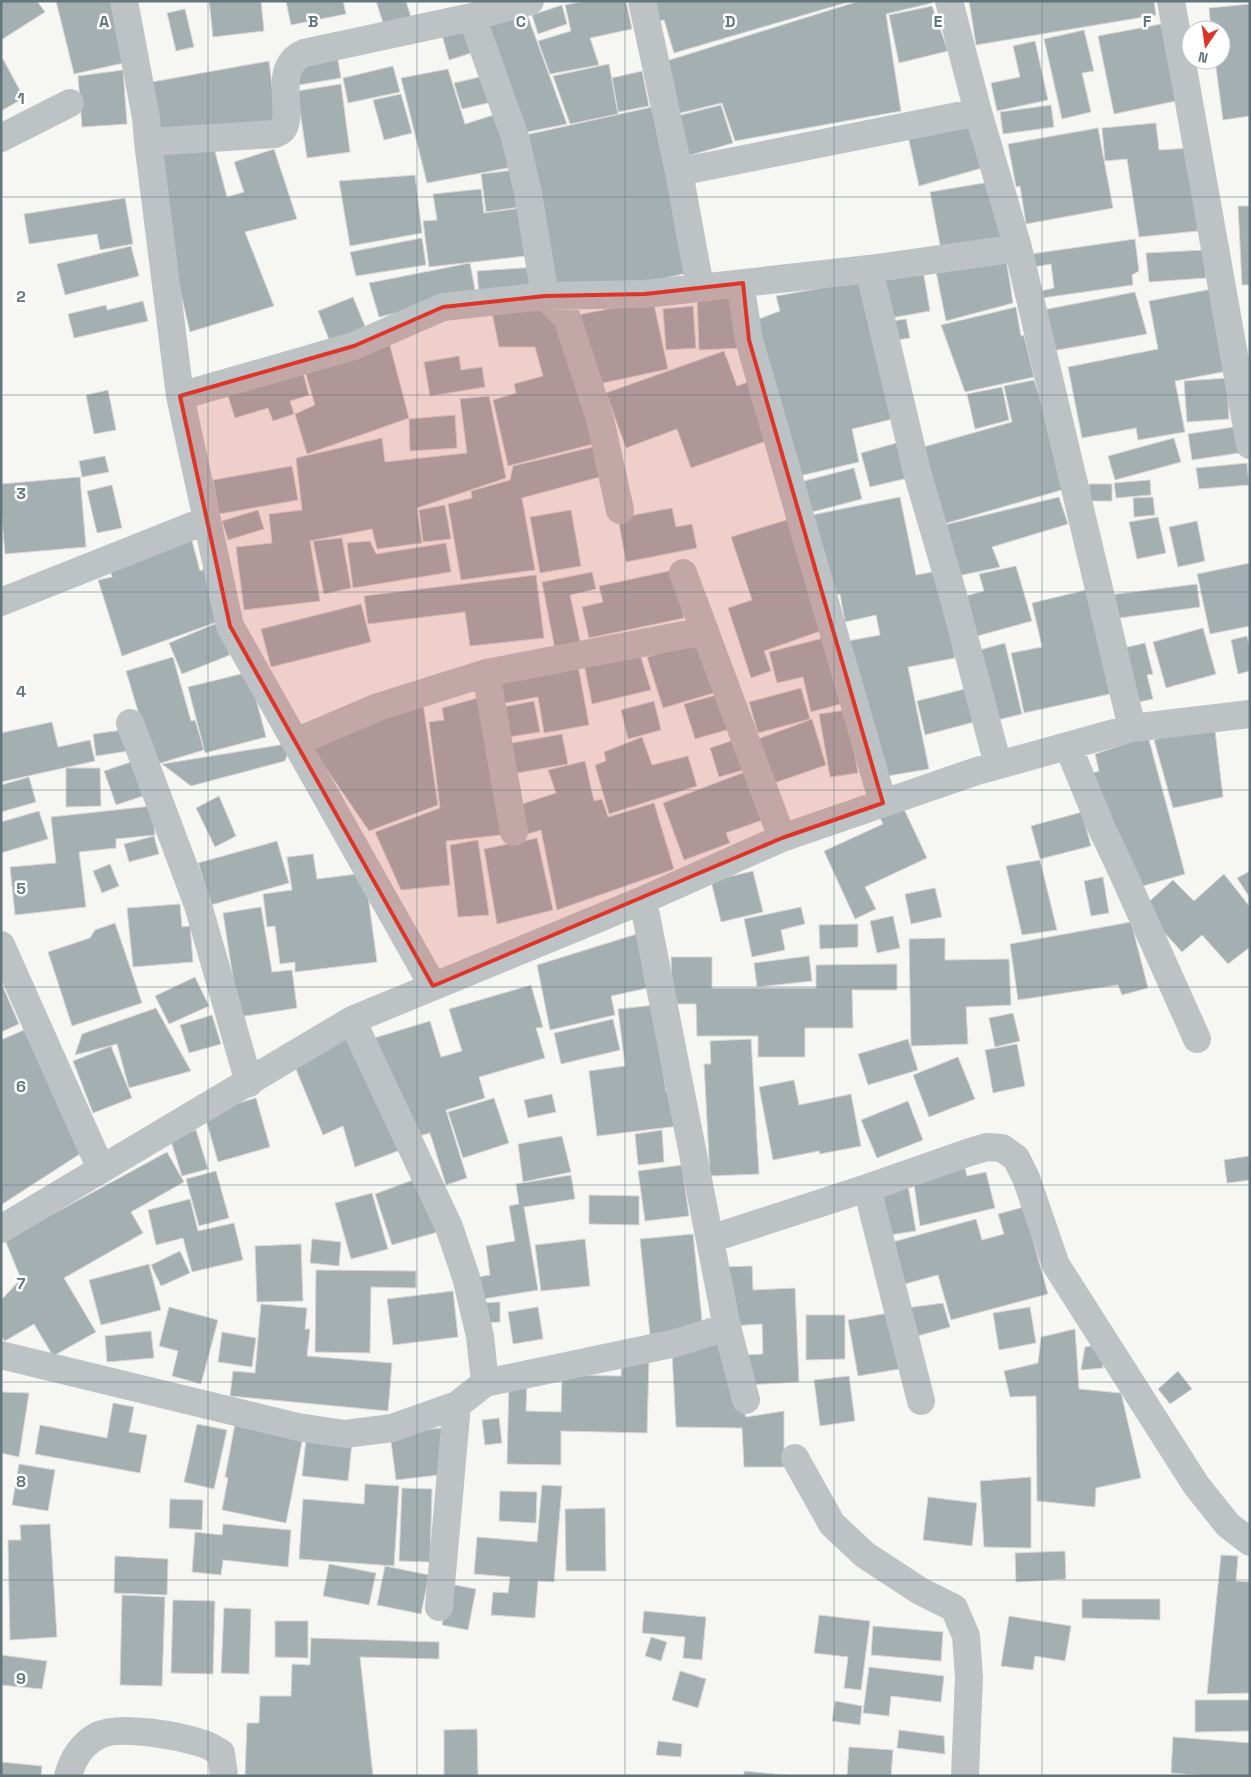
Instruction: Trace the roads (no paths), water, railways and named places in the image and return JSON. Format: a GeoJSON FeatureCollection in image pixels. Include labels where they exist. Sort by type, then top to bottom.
{"type":"FeatureCollection","features":[{"type":"Feature","properties":{"kind":"street"},"geometry":{"type":"LineString","coordinates":[[124,1],[146,118],[180,396],[230,626],[433,986]]}},
{"type":"Feature","properties":{"kind":"street"},"geometry":{"type":"LineString","coordinates":[[148,142],[275,134],[282,130],[286,121],[286,77],[296,56],[472,17],[530,1]]}},
{"type":"Feature","properties":{"kind":"street"},"geometry":{"type":"LineString","coordinates":[[642,1],[679,172],[700,287]]}},
{"type":"Feature","properties":{"kind":"street"},"geometry":{"type":"LineString","coordinates":[[949,1],[978,112],[1018,248],[1132,728]]}},
{"type":"Feature","properties":{"kind":"street"},"geometry":{"type":"LineString","coordinates":[[1171,1],[1250,445]]}},
{"type":"Feature","properties":{"kind":"street"},"geometry":{"type":"LineString","coordinates":[[472,17],[515,137],[528,193],[546,296],[567,318],[600,419],[620,510]]}},
{"type":"Feature","properties":{"kind":"street"},"geometry":{"type":"LineString","coordinates":[[1,138],[70,103]]}},
{"type":"Feature","properties":{"kind":"street"},"geometry":{"type":"LineString","coordinates":[[679,172],[978,112]]}},
{"type":"Feature","properties":{"kind":"street"},"geometry":{"type":"LineString","coordinates":[[180,396],[354,346],[443,307],[546,296],[645,294],[869,269],[1018,248]]}},
{"type":"Feature","properties":{"kind":"street"},"geometry":{"type":"LineString","coordinates":[[869,269],[916,472],[953,595],[998,765]]}},
{"type":"Feature","properties":{"kind":"street"},"geometry":{"type":"LineString","coordinates":[[743,283],[742,295],[749,340],[883,803]]}},
{"type":"Feature","properties":{"kind":"street"},"geometry":{"type":"LineString","coordinates":[[1,602],[207,520]]}},
{"type":"Feature","properties":{"kind":"street"},"geometry":{"type":"LineString","coordinates":[[683,573],[782,838]]}},
{"type":"Feature","properties":{"kind":"street"},"geometry":{"type":"LineString","coordinates":[[296,742],[378,707],[486,673],[705,631]]}},
{"type":"Feature","properties":{"kind":"street"},"geometry":{"type":"LineString","coordinates":[[486,673],[514,832]]}},
{"type":"Feature","properties":{"kind":"street"},"geometry":{"type":"LineString","coordinates":[[1,1229],[352,1020],[643,900],[782,838],[998,765],[1132,728],[1250,714]]}},
{"type":"Feature","properties":{"kind":"street"},"geometry":{"type":"LineString","coordinates":[[130,723],[198,904],[248,1083]]}},
{"type":"Feature","properties":{"kind":"street"},"geometry":{"type":"LineString","coordinates":[[1068,746],[1102,830],[1197,1039]]}},
{"type":"Feature","properties":{"kind":"street"},"geometry":{"type":"LineString","coordinates":[[643,900],[728,1327],[746,1400]]}},
{"type":"Feature","properties":{"kind":"street"},"geometry":{"type":"LineString","coordinates":[[1,945],[101,1169]]}},
{"type":"Feature","properties":{"kind":"street"},"geometry":{"type":"LineString","coordinates":[[352,1020],[449,1227],[466,1277],[480,1336],[485,1383]]}},
{"type":"Feature","properties":{"kind":"street"},"geometry":{"type":"LineString","coordinates":[[710,1239],[970,1152],[987,1147],[1002,1148],[1016,1158],[1026,1178],[1056,1265],[1196,1485],[1228,1525],[1250,1542]]}},
{"type":"Feature","properties":{"kind":"street"},"geometry":{"type":"LineString","coordinates":[[867,1188],[921,1400]]}},
{"type":"Feature","properties":{"kind":"street"},"geometry":{"type":"LineString","coordinates":[[1,1355],[298,1427],[345,1434],[392,1428],[457,1405],[485,1383],[676,1343],[728,1327]]}},
{"type":"Feature","properties":{"kind":"street"},"geometry":{"type":"LineString","coordinates":[[440,1607],[457,1405]]}},
{"type":"Feature","properties":{"kind":"street"},"geometry":{"type":"LineString","coordinates":[[796,1458],[832,1524],[865,1555],[920,1591],[954,1608],[966,1636],[969,1677],[965,1776]]}},
{"type":"Feature","properties":{"kind":"street"},"geometry":{"type":"LineString","coordinates":[[68,1776],[73,1760],[83,1746],[98,1735],[121,1730],[165,1735],[205,1744],[221,1753],[224,1776]]}}]}
